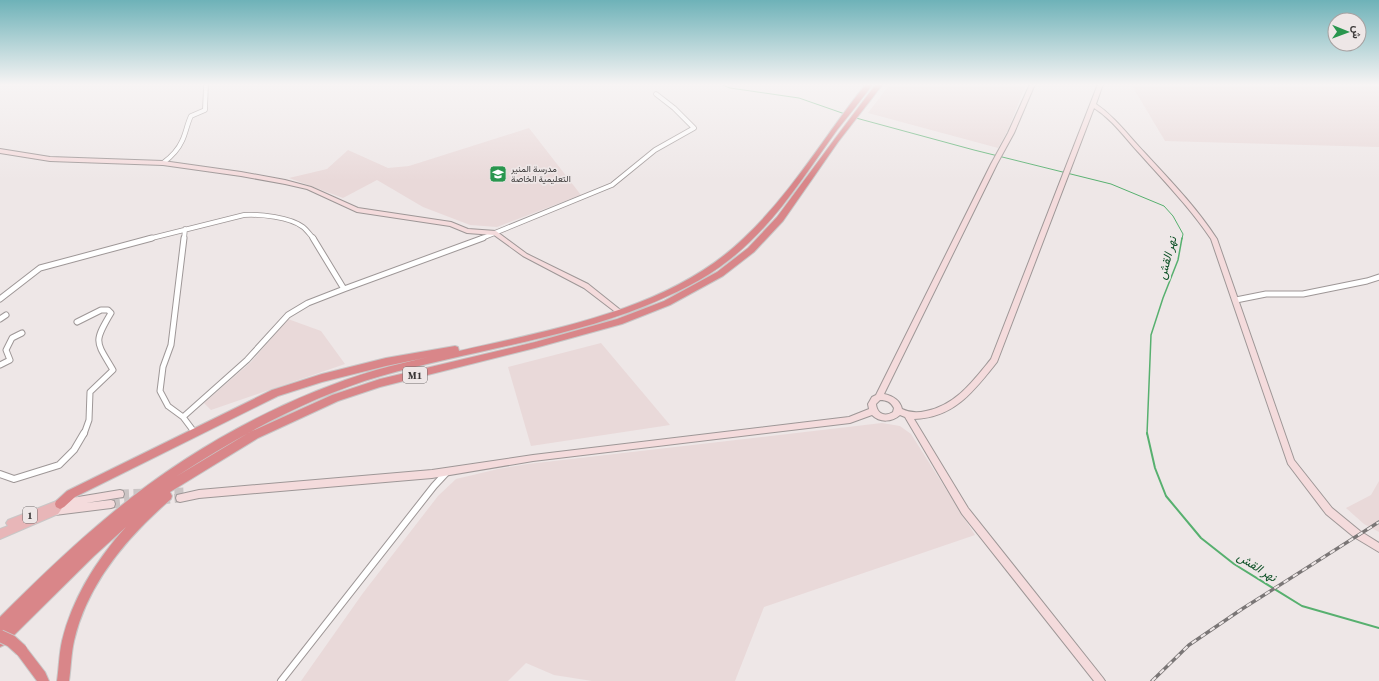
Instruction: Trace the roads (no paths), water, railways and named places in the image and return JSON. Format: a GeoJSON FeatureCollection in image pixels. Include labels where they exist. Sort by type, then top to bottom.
{"type":"FeatureCollection","features":[{"type":"Feature","properties":{"kind":"highway","name":"M1"},"geometry":{"type":"LineString","coordinates":[[0,641],[90,552],[132,515],[172,485],[254,435],[335,398],[380,383],[535,345],[618,322],[667,303],[720,274],[751,250],[780,219],[847,116]]}},
{"type":"Feature","properties":{"kind":"highway","name":"M1"},"geometry":{"type":"LineString","coordinates":[[0,625],[83,544],[117,515],[171,475],[262,420],[327,391],[377,373],[551,332],[620,312],[658,297],[693,279],[724,259],[758,229],[808,167],[854,116]]}},
{"type":"Feature","properties":{"kind":"highway"},"geometry":{"type":"LineString","coordinates":[[57,507],[71,494],[275,393],[322,378],[386,362],[551,332]]}},
{"type":"Feature","properties":{"kind":"highway"},"geometry":{"type":"LineString","coordinates":[[63,681],[69,641],[76,616],[92,583],[116,546],[148,513],[190,475]]}},
{"type":"Feature","properties":{"kind":"highway"},"geometry":{"type":"LineString","coordinates":[[0,636],[11,641],[21,650],[41,676],[43,681]]}},
{"type":"Feature","properties":{"kind":"main road","name":"1"},"geometry":{"type":"LineString","coordinates":[[0,528],[46,508],[57,507]]}},
{"type":"Feature","properties":{"kind":"main road","name":"1"},"geometry":{"type":"LineString","coordinates":[[0,534],[57,507]]}},
{"type":"Feature","properties":{"kind":"street"},"geometry":{"type":"LineString","coordinates":[[163,163],[172,156],[183,140],[187,124],[192,116]]}},
{"type":"Feature","properties":{"kind":"street"},"geometry":{"type":"LineString","coordinates":[[183,417],[247,360],[288,316],[308,303],[496,233],[612,185],[655,150],[694,128],[682,116]]}},
{"type":"Feature","properties":{"kind":"street"},"geometry":{"type":"LineString","coordinates":[[879,397],[891,399],[897,404],[898,411],[894,417],[880,417],[873,411],[872,404],[875,399],[879,397],[1018,116]]}},
{"type":"Feature","properties":{"kind":"street"},"geometry":{"type":"LineString","coordinates":[[898,411],[908,416],[934,413],[951,406],[973,387],[994,360],[1089,116]]}},
{"type":"Feature","properties":{"kind":"street"},"geometry":{"type":"LineString","coordinates":[[1108,116],[1199,215],[1214,239],[1291,462],[1329,511],[1358,534],[1379,548]]}},
{"type":"Feature","properties":{"kind":"street"},"geometry":{"type":"LineString","coordinates":[[0,151],[50,159],[163,163],[285,182],[309,188],[357,210],[451,224],[467,231],[496,233],[525,255],[586,286],[620,312]]}},
{"type":"Feature","properties":{"kind":"street"},"geometry":{"type":"LineString","coordinates":[[0,299],[40,268],[244,215],[257,214],[278,217],[302,226],[314,239],[344,289]]}},
{"type":"Feature","properties":{"kind":"street"},"geometry":{"type":"LineString","coordinates":[[185,230],[171,346],[163,367],[160,391],[168,406],[183,417],[195,433]]}},
{"type":"Feature","properties":{"kind":"street"},"geometry":{"type":"LineString","coordinates":[[1236,300],[1266,294],[1303,294],[1367,281],[1379,277]]}},
{"type":"Feature","properties":{"kind":"street"},"geometry":{"type":"LineString","coordinates":[[0,474],[14,479],[60,465],[74,450],[83,436],[90,420],[90,392],[113,370],[98,344],[100,332],[111,313],[108,310],[101,310],[77,322]]}},
{"type":"Feature","properties":{"kind":"street"},"geometry":{"type":"LineString","coordinates":[[0,319],[6,315]]}},
{"type":"Feature","properties":{"kind":"street"},"geometry":{"type":"LineString","coordinates":[[0,365],[10,360],[6,350],[12,338],[22,333]]}},
{"type":"Feature","properties":{"kind":"street"},"geometry":{"type":"LineString","coordinates":[[0,349],[8,346]]}},
{"type":"Feature","properties":{"kind":"street"},"geometry":{"type":"LineString","coordinates":[[182,495],[448,472],[533,458],[850,420],[873,411]]}},
{"type":"Feature","properties":{"kind":"street"},"geometry":{"type":"LineString","coordinates":[[908,416],[965,511],[1100,681]]}},
{"type":"Feature","properties":{"kind":"street"},"geometry":{"type":"LineString","coordinates":[[281,681],[434,486],[448,472]]}},
{"type":"Feature","properties":{"kind":"street"},"geometry":{"type":"LineString","coordinates":[[57,507],[120,494]]}},
{"type":"Feature","properties":{"kind":"street"},"geometry":{"type":"LineString","coordinates":[[57,507],[111,504]]}},
{"type":"Feature","properties":{"kind":"street"},"geometry":{"type":"LineString","coordinates":[[276,681],[289,672]]}},
{"type":"Feature","properties":{"kind":"waterway","name":"نهر القش"},"geometry":{"type":"LineString","coordinates":[[856,118],[974,150],[1111,184],[1164,206],[1173,216],[1183,234],[1182,239]]}},
{"type":"Feature","properties":{"kind":"waterway","name":"نهر القش"},"geometry":{"type":"LineString","coordinates":[[1147,433],[1151,335],[1163,298],[1178,260],[1182,238]]}},
{"type":"Feature","properties":{"kind":"waterway","name":"نهر القش"},"geometry":{"type":"LineString","coordinates":[[1147,433],[1155,468],[1166,496],[1201,538],[1234,564],[1302,606],[1379,628]]}},
{"type":"Feature","properties":{"kind":"tunnel"},"geometry":{"type":"LineString","coordinates":[[161,493],[184,492]]}},
{"type":"Feature","properties":{"kind":"tunnel"},"geometry":{"type":"LineString","coordinates":[[120,494],[146,493]]}},
{"type":"Feature","properties":{"kind":"tunnel"},"geometry":{"type":"LineString","coordinates":[[161,500],[180,498]]}},
{"type":"Feature","properties":{"kind":"tunnel"},"geometry":{"type":"LineString","coordinates":[[111,504],[133,502]]}},
{"type":"Feature","properties":{"kind":"railway"},"geometry":{"type":"LineString","coordinates":[[1152,681],[1189,645],[1242,609],[1379,522]]}},
{"type":"Feature","properties":{"kind":"place","name":"مدرسة المنير التعليمية الخاصة"},"geometry":{"type":"Point","coordinates":[498,174]}}]}
